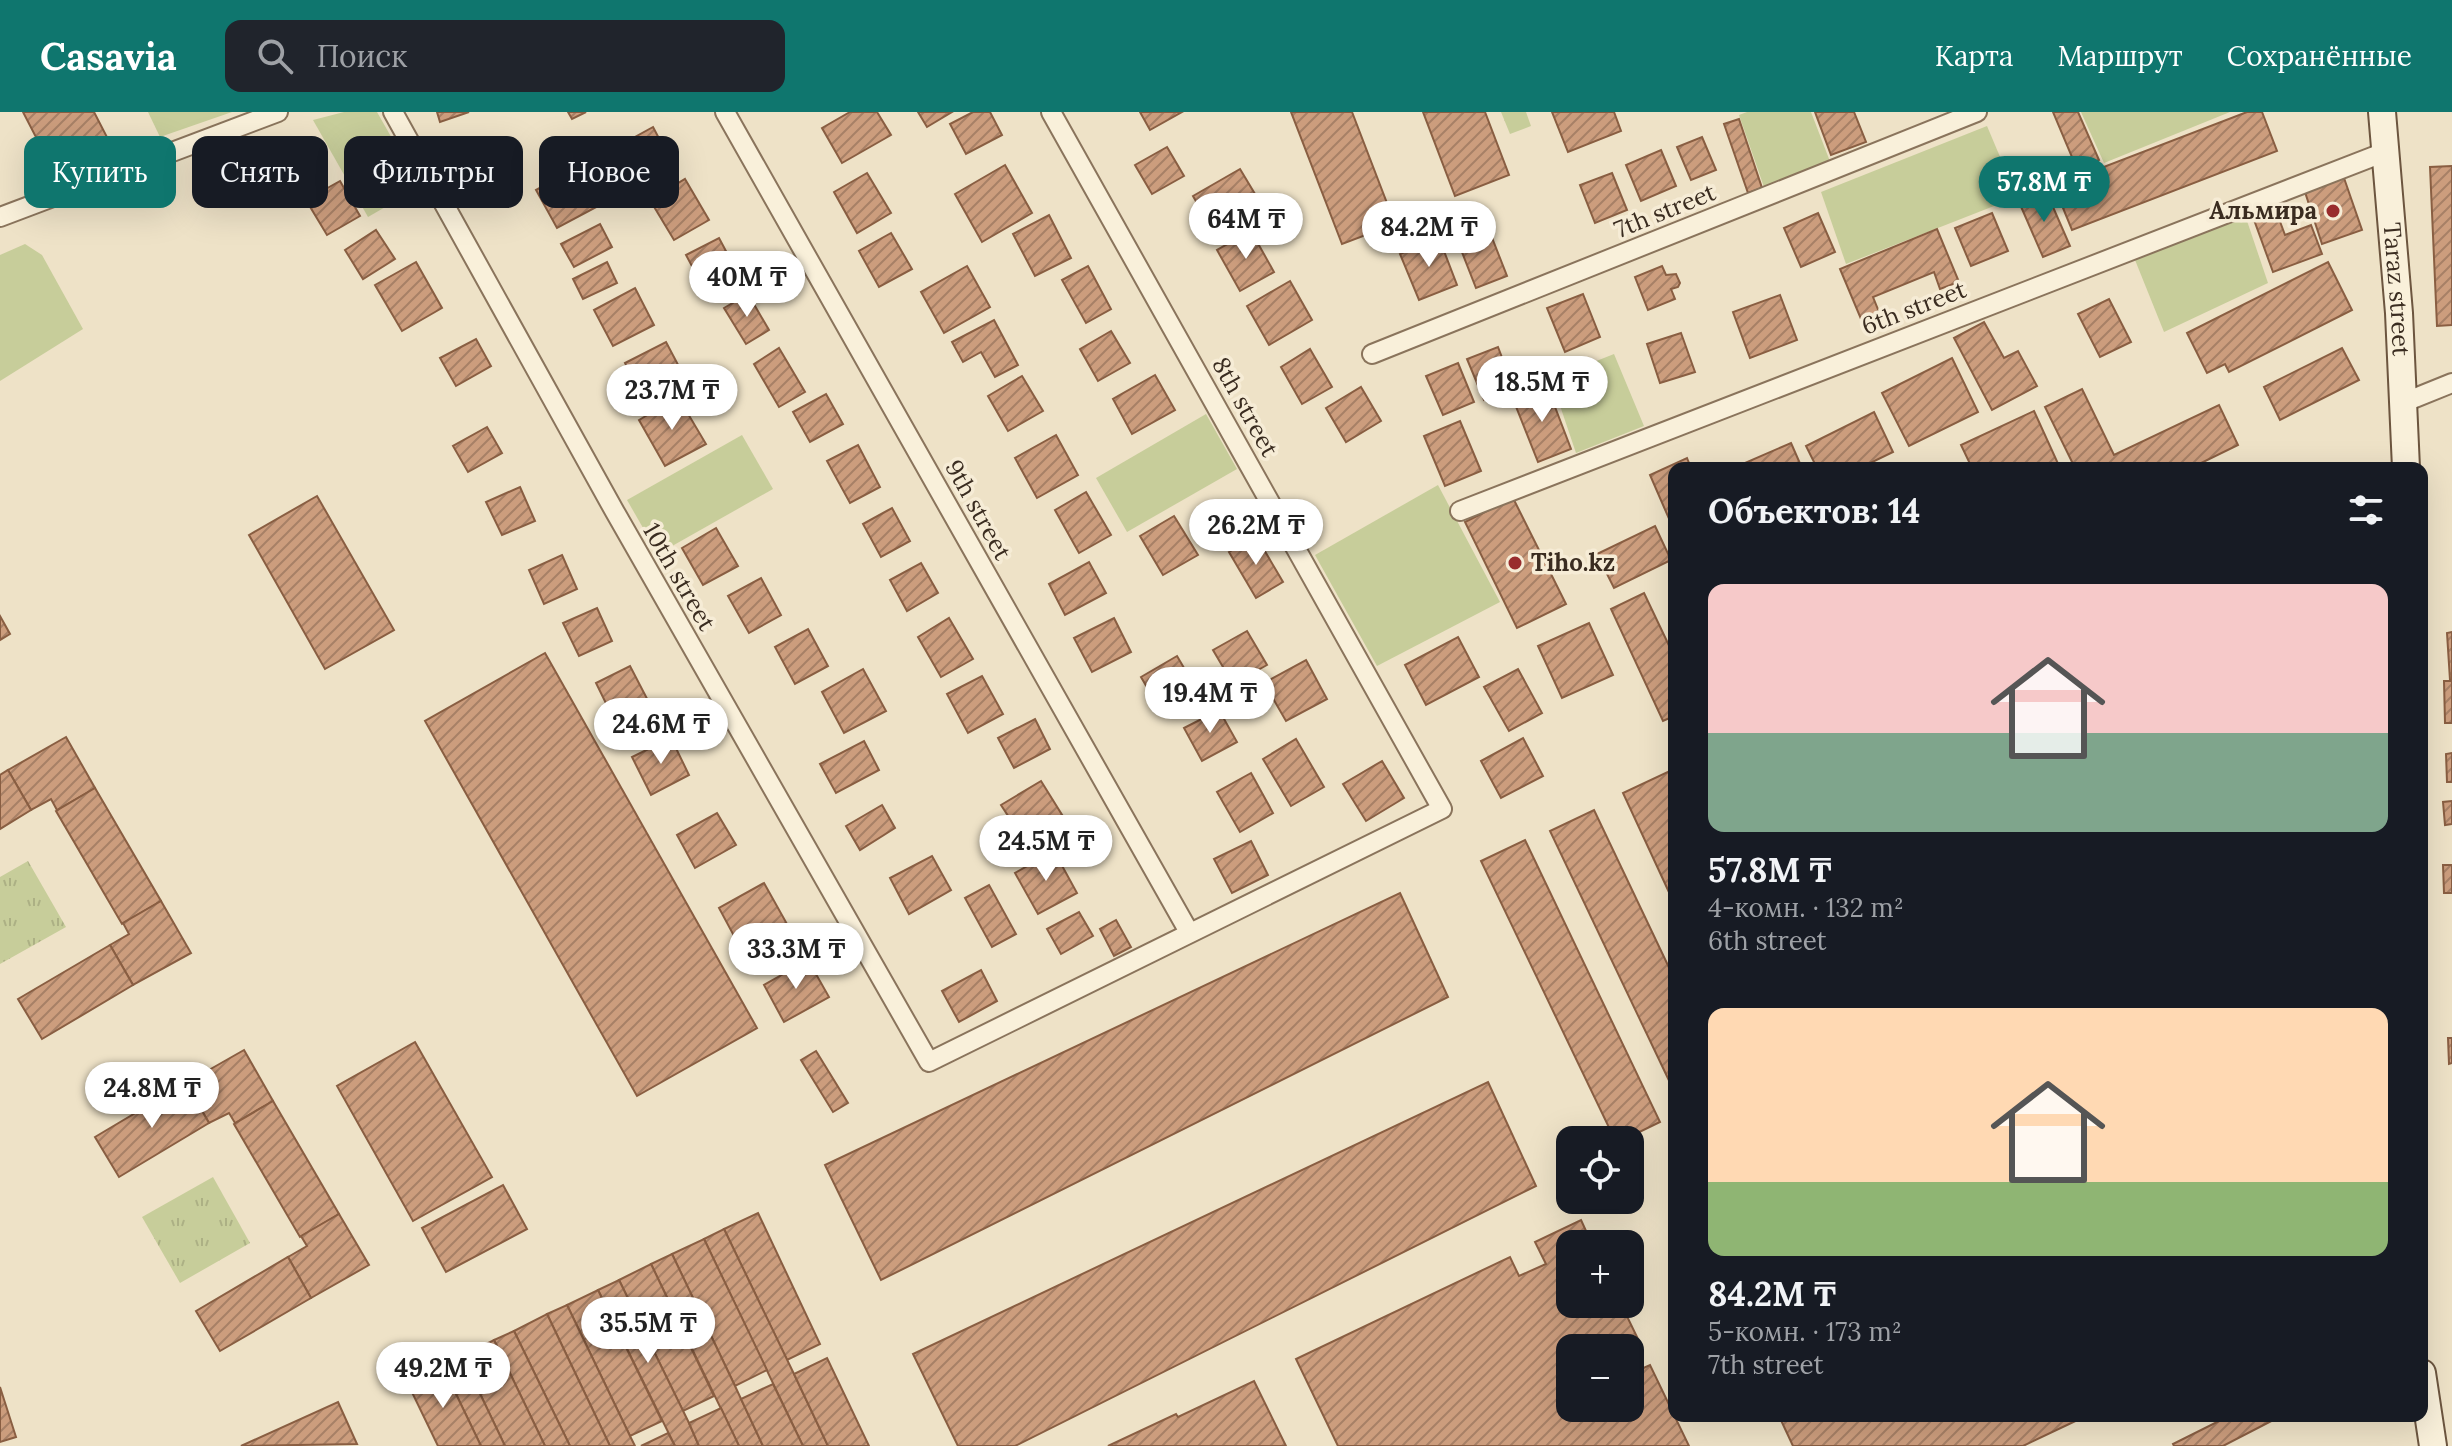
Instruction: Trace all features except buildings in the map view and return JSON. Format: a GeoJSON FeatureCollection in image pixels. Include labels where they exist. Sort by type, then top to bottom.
{"type":"FeatureCollection","features":[{"type":"Feature","properties":{"kind":"street"},"geometry":{"type":"LineString","coordinates":[[0,217],[278,112]]}},
{"type":"Feature","properties":{"kind":"street","name":"10th street"},"geometry":{"type":"LineString","coordinates":[[393,112],[607,499],[929,1062],[1189,932]]}},
{"type":"Feature","properties":{"kind":"street","name":"9th street"},"geometry":{"type":"LineString","coordinates":[[725,112],[1189,932]]}},
{"type":"Feature","properties":{"kind":"street","name":"8th street"},"geometry":{"type":"LineString","coordinates":[[1051,112],[1442,809],[1189,932]]}},
{"type":"Feature","properties":{"kind":"street","name":"7th street"},"geometry":{"type":"LineString","coordinates":[[1372,354],[1977,112]]}},
{"type":"Feature","properties":{"kind":"street","name":"Taraz street"},"geometry":{"type":"LineString","coordinates":[[2382,112],[2405,402],[2406,462]]}},
{"type":"Feature","properties":{"kind":"street","name":"6th street"},"geometry":{"type":"LineString","coordinates":[[1460,511],[2385,152]]}},
{"type":"Feature","properties":{"kind":"street"},"geometry":{"type":"LineString","coordinates":[[2405,402],[2452,383]]}},
{"type":"Feature","properties":{"kind":"street"},"geometry":{"type":"LineString","coordinates":[[2428,1395],[2439,1424],[2452,1438]]}},
{"type":"Feature","properties":{"kind":"street"},"geometry":{"type":"LineString","coordinates":[[2428,1412],[2433,1446]]}},
{"type":"Feature","properties":{"kind":"green space"},"geometry":{"type":"Polygon","coordinates":[[[148,112],[232,112],[163,136],[160,136],[148,112]]]}},
{"type":"Feature","properties":{"kind":"green space"},"geometry":{"type":"Polygon","coordinates":[[[344,112],[377,112],[391,136],[344,136],[344,175],[328,146],[328,136],[322,136],[313,120],[344,112]]]}},
{"type":"Feature","properties":{"kind":"green space"},"geometry":{"type":"Polygon","coordinates":[[[1501,112],[1526,112],[1531,126],[1510,134],[1501,112]]]}},
{"type":"Feature","properties":{"kind":"green space"},"geometry":{"type":"Polygon","coordinates":[[[1747,112],[1811,112],[1831,164],[1765,190],[1739,115],[1747,112]]]}},
{"type":"Feature","properties":{"kind":"green space"},"geometry":{"type":"Polygon","coordinates":[[[2081,112],[2230,112],[2104,163],[2081,112]]]}},
{"type":"Feature","properties":{"kind":"green space"},"geometry":{"type":"Polygon","coordinates":[[[1987,126],[2017,197],[1846,264],[1821,192],[1987,126]]]}},
{"type":"Feature","properties":{"kind":"green space"},"geometry":{"type":"Polygon","coordinates":[[[363,208],[384,208],[368,217],[363,208]]]}},
{"type":"Feature","properties":{"kind":"green space"},"geometry":{"type":"Polygon","coordinates":[[[2244,212],[2268,283],[2164,332],[2133,255],[2244,212]]]}},
{"type":"Feature","properties":{"kind":"green space"},"geometry":{"type":"Polygon","coordinates":[[[25,244],[42,255],[83,329],[0,381],[0,255],[25,244]]]}},
{"type":"Feature","properties":{"kind":"green space"},"geometry":{"type":"Polygon","coordinates":[[[1614,354],[1644,426],[1576,453],[1551,379],[1614,354]]]}},
{"type":"Feature","properties":{"kind":"green space"},"geometry":{"type":"Polygon","coordinates":[[[1206,414],[1237,469],[1127,532],[1096,478],[1206,414]]]}},
{"type":"Feature","properties":{"kind":"green space"},"geometry":{"type":"Polygon","coordinates":[[[742,435],[773,489],[658,554],[627,500],[742,435]]]}},
{"type":"Feature","properties":{"kind":"green space"},"geometry":{"type":"Polygon","coordinates":[[[1438,485],[1500,602],[1377,666],[1315,555],[1438,485]]]}},
{"type":"Feature","properties":{"kind":"green space"},"geometry":{"type":"Polygon","coordinates":[[[28,861],[66,927],[0,964],[0,877],[28,861]]]}},
{"type":"Feature","properties":{"kind":"green space"},"geometry":{"type":"Polygon","coordinates":[[[213,1177],[250,1243],[180,1283],[142,1217],[213,1177]]]}},
{"type":"Feature","properties":{"kind":"place","name":"Альмира"},"geometry":{"type":"Point","coordinates":[2333,211]}},
{"type":"Feature","properties":{"kind":"place","name":"Tiho.kz"},"geometry":{"type":"Point","coordinates":[1515,563]}}]}
